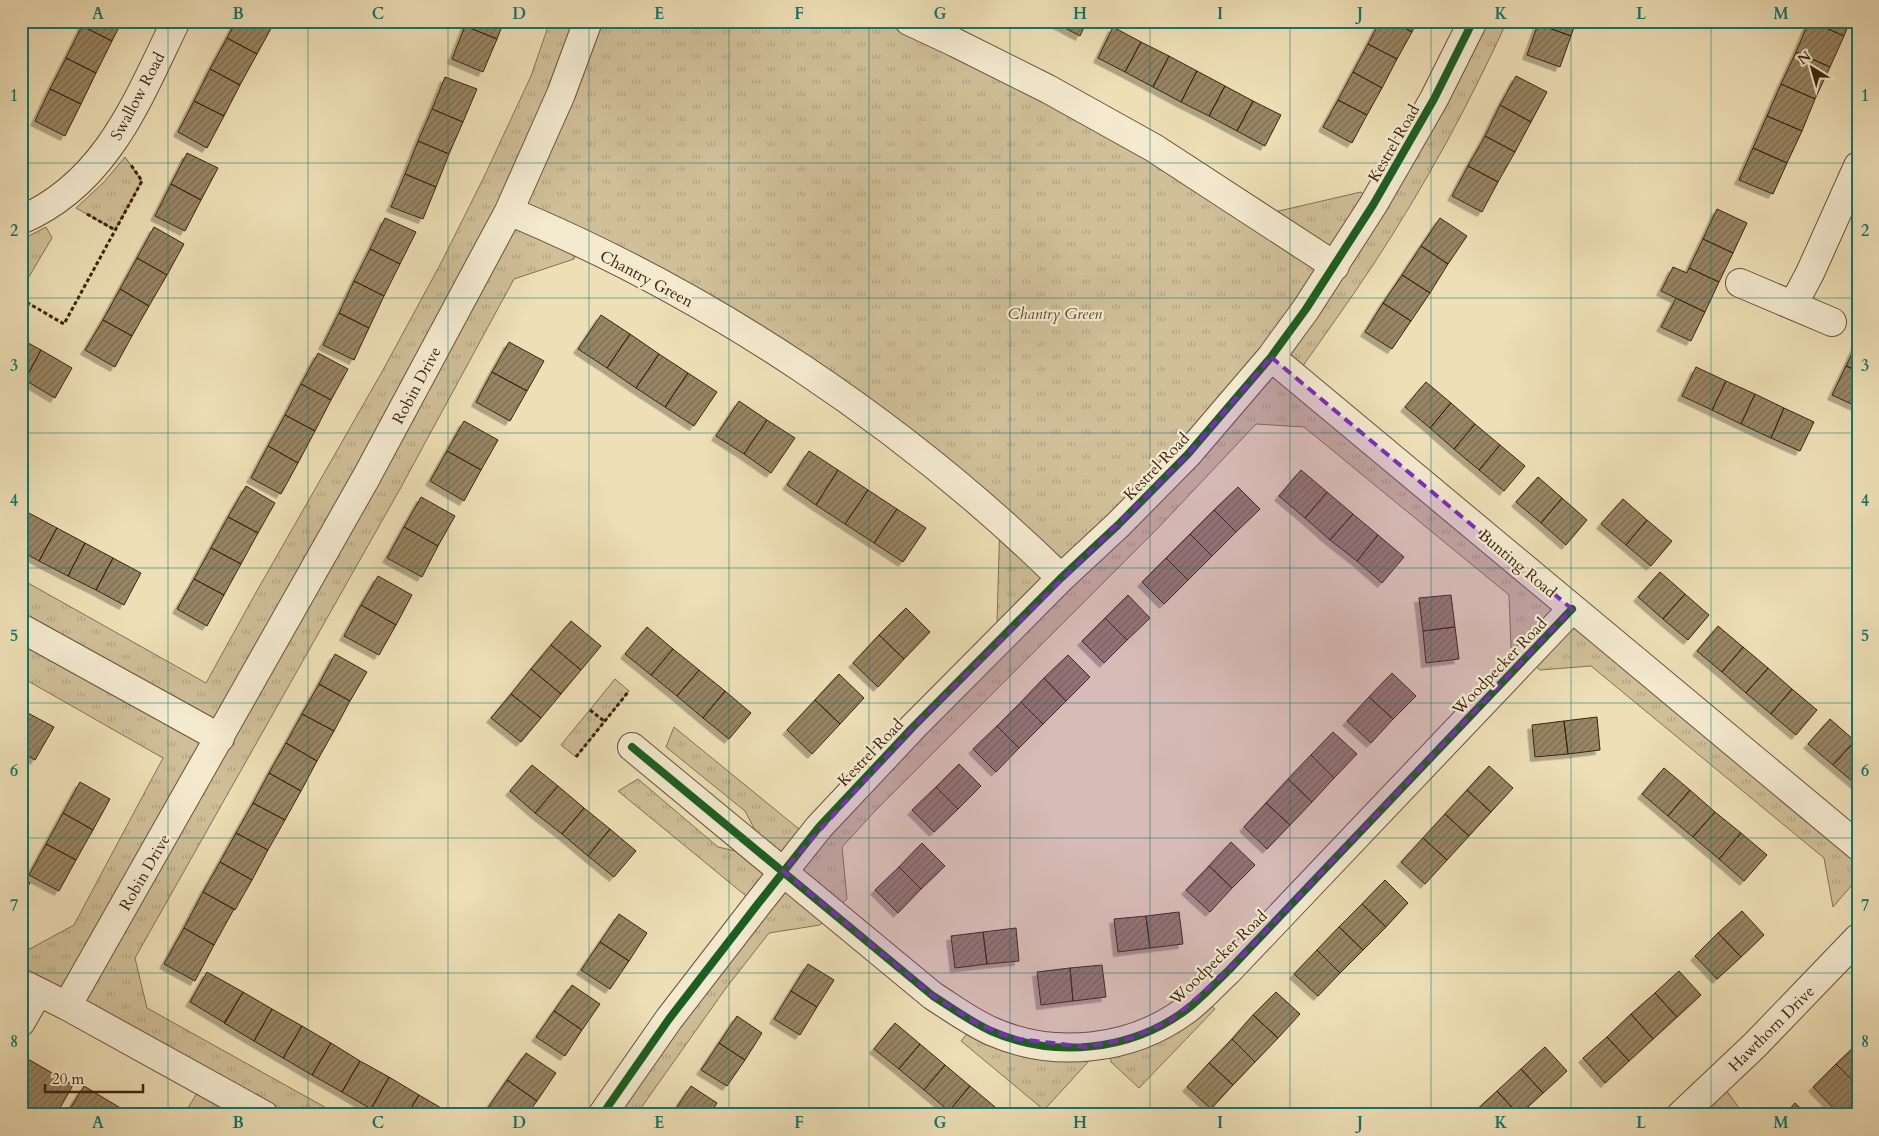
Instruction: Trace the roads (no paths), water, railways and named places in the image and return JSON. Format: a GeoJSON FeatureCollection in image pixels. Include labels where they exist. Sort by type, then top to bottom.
{"type":"FeatureCollection","features":[{"type":"Feature","properties":{"kind":"street","name":"Swallow Road"},"geometry":{"type":"LineString","coordinates":[[21,220],[49,206],[89,173],[124,126],[176,21]]}},
{"type":"Feature","properties":{"kind":"street","name":"Robin Drive"},"geometry":{"type":"LineString","coordinates":[[67,1006],[367,476],[508,210],[561,94],[588,21]]}},
{"type":"Feature","properties":{"kind":"street"},"geometry":{"type":"LineString","coordinates":[[908,21],[956,42],[1048,89],[1154,148],[1335,266]]}},
{"type":"Feature","properties":{"kind":"street","name":"Kestrel Road"},"geometry":{"type":"LineString","coordinates":[[602,1115],[670,1019],[783,871],[825,820],[871,770],[1061,578],[1118,525],[1188,454],[1229,409],[1271,357],[1335,266],[1400,158],[1434,99],[1473,21]]}},
{"type":"Feature","properties":{"kind":"street"},"geometry":{"type":"LineString","coordinates":[[1794,305],[1858,166]]}},
{"type":"Feature","properties":{"kind":"street","name":"Chantry Green"},"geometry":{"type":"LineString","coordinates":[[508,210],[563,233],[673,291],[724,320],[826,386],[918,451],[949,476],[1000,520],[1061,578]]}},
{"type":"Feature","properties":{"kind":"street"},"geometry":{"type":"LineString","coordinates":[[1740,283],[1832,322]]}},
{"type":"Feature","properties":{"kind":"street","name":"Bunting Road"},"geometry":{"type":"LineString","coordinates":[[1271,357],[1858,846]]}},
{"type":"Feature","properties":{"kind":"street","name":"Woodpecker Road"},"geometry":{"type":"LineString","coordinates":[[783,871],[933,996],[992,1031],[1030,1043],[1069,1048],[1086,1047],[1132,1038],[1170,1021],[1187,1009],[1228,971],[1572,609]]}},
{"type":"Feature","properties":{"kind":"street"},"geometry":{"type":"LineString","coordinates":[[21,628],[220,738]]}},
{"type":"Feature","properties":{"kind":"street"},"geometry":{"type":"LineString","coordinates":[[632,747],[783,871]]}},
{"type":"Feature","properties":{"kind":"street","name":"Hawthorn Drive"},"geometry":{"type":"LineString","coordinates":[[1680,1115],[1755,1045],[1858,938]]}},
{"type":"Feature","properties":{"kind":"street"},"geometry":{"type":"LineString","coordinates":[[21,1022],[30,988],[67,1006],[264,1115]]}}]}
